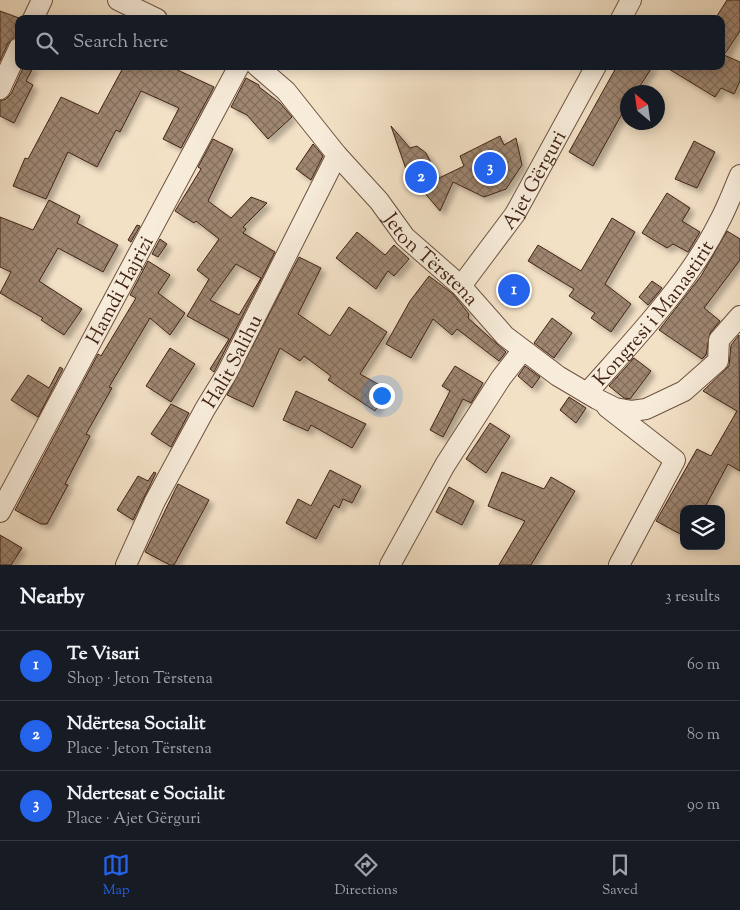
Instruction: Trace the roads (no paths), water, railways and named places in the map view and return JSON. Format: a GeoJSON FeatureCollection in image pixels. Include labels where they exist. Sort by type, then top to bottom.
{"type":"FeatureCollection","features":[{"type":"Feature","properties":{"kind":"street"},"geometry":{"type":"LineString","coordinates":[[35,15],[42,0]]}},
{"type":"Feature","properties":{"kind":"street"},"geometry":{"type":"LineString","coordinates":[[118,0],[149,15]]}},
{"type":"Feature","properties":{"kind":"street"},"geometry":{"type":"LineString","coordinates":[[623,15],[631,0]]}},
{"type":"Feature","properties":{"kind":"street"},"geometry":{"type":"LineString","coordinates":[[0,89],[15,57]]}},
{"type":"Feature","properties":{"kind":"street","name":"Hamdi Hajrizi"},"geometry":{"type":"LineString","coordinates":[[0,512],[238,70]]}},
{"type":"Feature","properties":{"kind":"street","name":"Jeton Tërstena"},"geometry":{"type":"LineString","coordinates":[[262,70],[286,91],[337,155],[379,201],[405,237],[462,286],[505,336],[592,397],[616,408],[632,411],[646,409],[684,391],[718,361],[719,340],[740,316]]}},
{"type":"Feature","properties":{"kind":"street","name":"Ajet Gërguri"},"geometry":{"type":"LineString","coordinates":[[462,286],[515,214],[594,70]]}},
{"type":"Feature","properties":{"kind":"street","name":"Halit Salihu"},"geometry":{"type":"LineString","coordinates":[[126,565],[155,501],[205,408],[227,373],[337,155]]}},
{"type":"Feature","properties":{"kind":"street","name":"Kongresi i Manastirit"},"geometry":{"type":"LineString","coordinates":[[592,397],[691,267],[718,225],[740,175]]}},
{"type":"Feature","properties":{"kind":"street"},"geometry":{"type":"LineString","coordinates":[[390,565],[445,465],[501,378],[523,350]]}},
{"type":"Feature","properties":{"kind":"street"},"geometry":{"type":"LineString","coordinates":[[592,397],[675,460],[619,565]]}},
{"type":"Feature","properties":{"kind":"place","name":"Ndertesat e Socialit"},"geometry":{"type":"Point","coordinates":[490,168]}},
{"type":"Feature","properties":{"kind":"place","name":"Ndërtesa Socialit"},"geometry":{"type":"Point","coordinates":[421,177]}},
{"type":"Feature","properties":{"kind":"place","name":"Te Visari"},"geometry":{"type":"Point","coordinates":[514,290]}}]}
